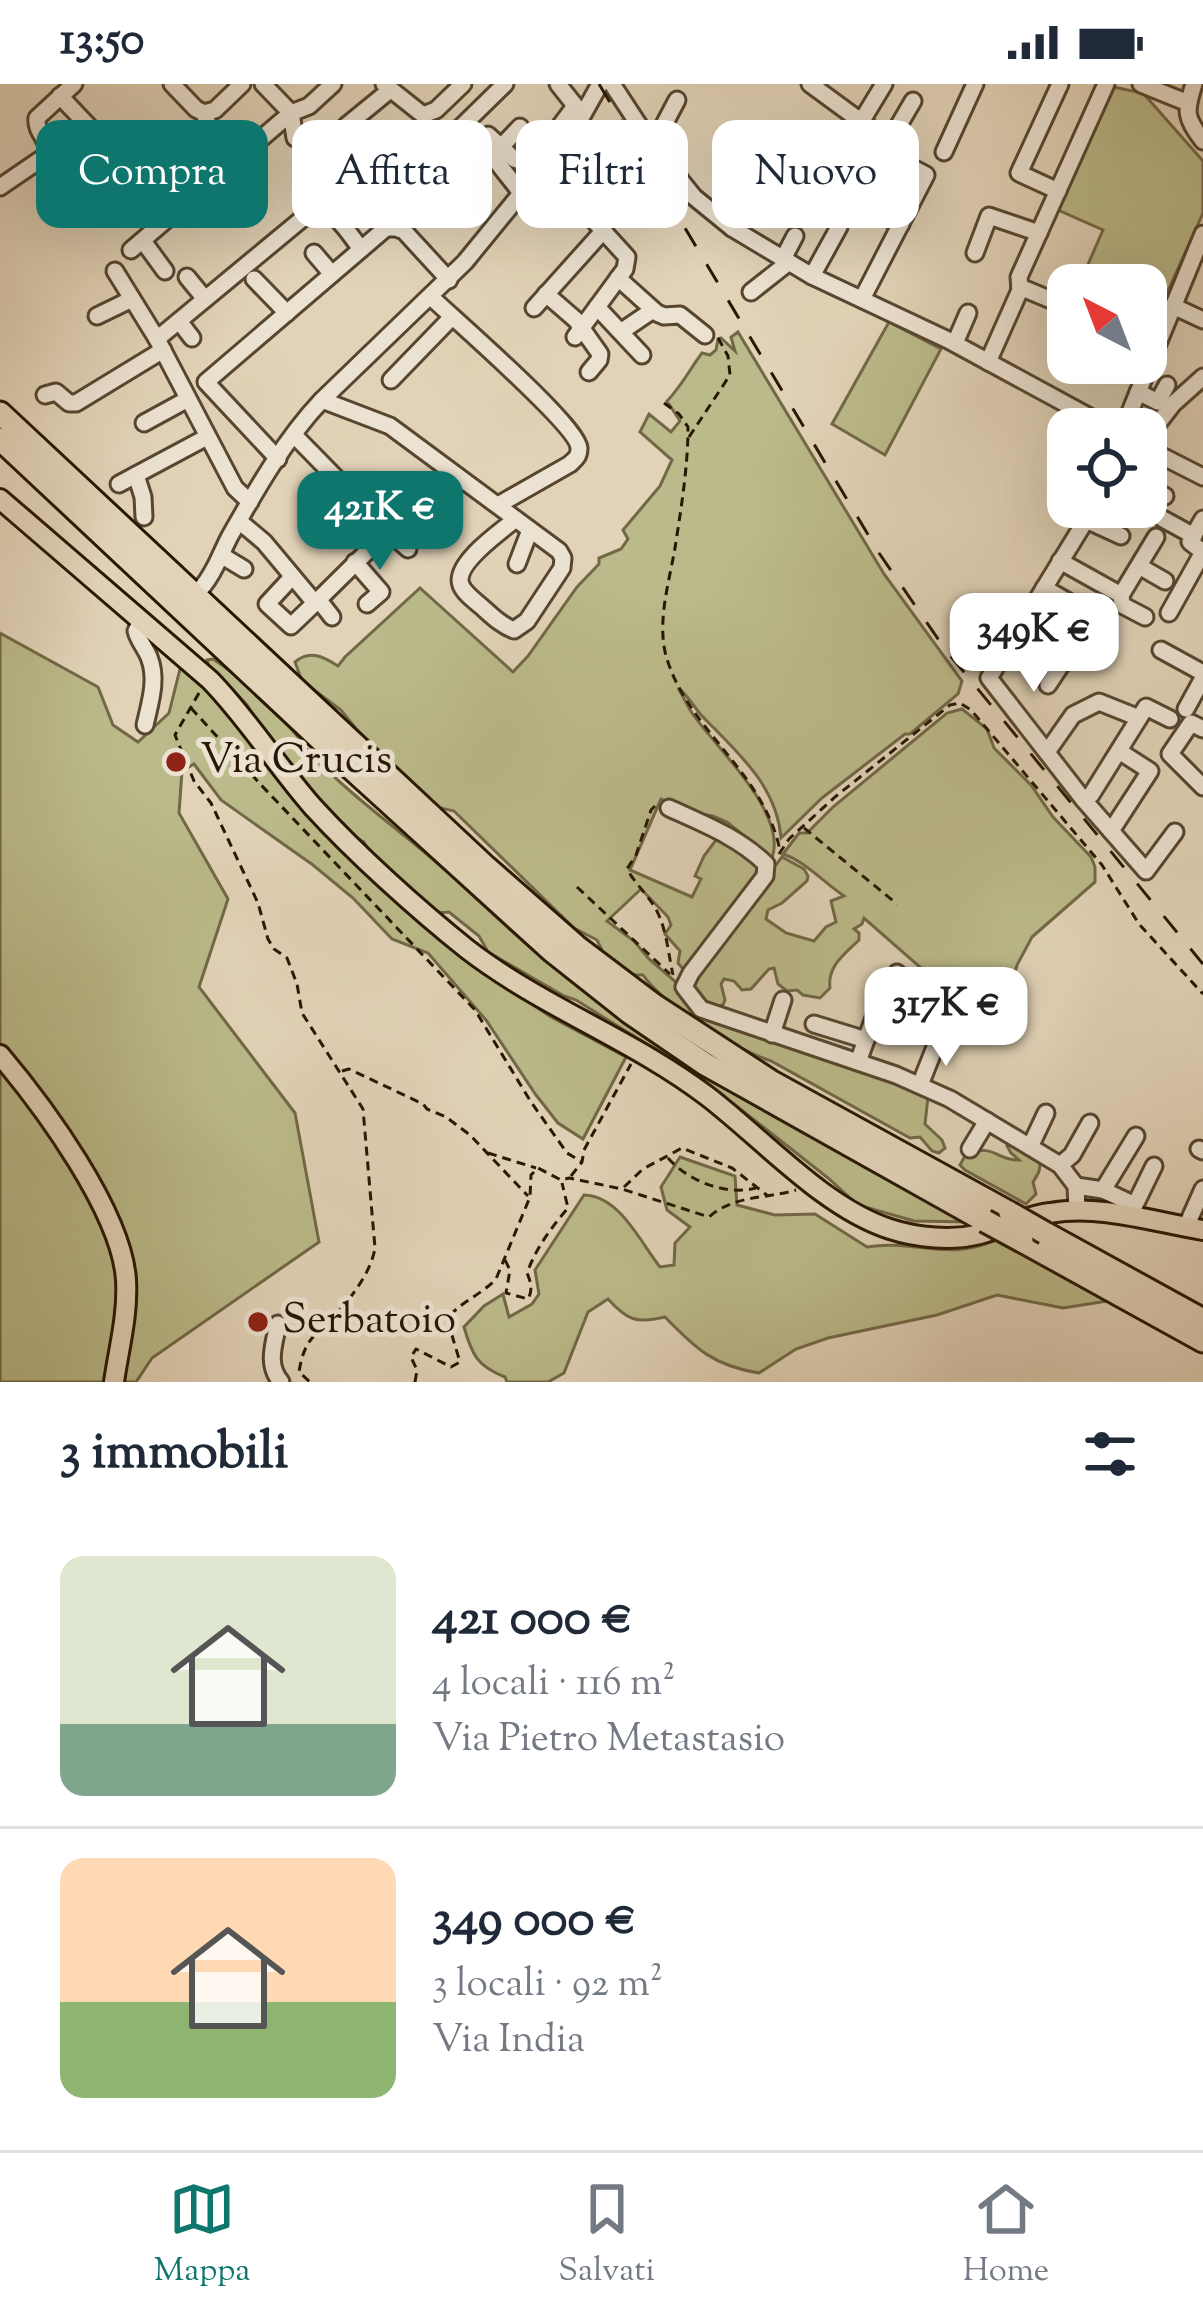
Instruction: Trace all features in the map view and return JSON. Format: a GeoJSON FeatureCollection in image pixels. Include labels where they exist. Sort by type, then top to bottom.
{"type":"FeatureCollection","features":[{"type":"Feature","properties":{"kind":"highway"},"geometry":{"type":"LineString","coordinates":[[0,413],[486,867],[590,957],[672,1018],[772,1082],[1045,1233],[1203,1341]]}},
{"type":"Feature","properties":{"kind":"highway"},"geometry":{"type":"LineString","coordinates":[[0,440],[469,878],[629,1012],[706,1064],[1022,1241],[1203,1320]]}},
{"type":"Feature","properties":{"kind":"main road"},"geometry":{"type":"LineString","coordinates":[[0,499],[210,680],[317,811],[462,945],[542,1000],[628,1045],[707,1096],[861,1217],[892,1230],[937,1238],[976,1235],[1049,1213],[1077,1211],[1194,1229]]}},
{"type":"Feature","properties":{"kind":"main road"},"geometry":{"type":"LineString","coordinates":[[0,1055],[52,1123],[111,1220],[121,1246],[127,1316],[114,1382]]}},
{"type":"Feature","properties":{"kind":"street"},"geometry":{"type":"LineString","coordinates":[[0,187],[47,155],[48,146],[36,121],[74,84]]}},
{"type":"Feature","properties":{"kind":"street"},"geometry":{"type":"LineString","coordinates":[[172,84],[204,113],[212,112],[242,84]]}},
{"type":"Feature","properties":{"kind":"street"},"geometry":{"type":"LineString","coordinates":[[263,84],[292,120]]}},
{"type":"Feature","properties":{"kind":"street"},"geometry":{"type":"LineString","coordinates":[[165,271],[137,246],[291,113],[309,106],[333,84]]}},
{"type":"Feature","properties":{"kind":"street"},"geometry":{"type":"LineString","coordinates":[[352,120],[387,87],[423,115],[436,110],[463,84]]}},
{"type":"Feature","properties":{"kind":"street"},"geometry":{"type":"LineString","coordinates":[[469,120],[505,84]]}},
{"type":"Feature","properties":{"kind":"street"},"geometry":{"type":"LineString","coordinates":[[558,84],[577,111]]}},
{"type":"Feature","properties":{"kind":"street"},"geometry":{"type":"LineString","coordinates":[[493,144],[518,162],[531,161],[599,84]]}},
{"type":"Feature","properties":{"kind":"street"},"geometry":{"type":"LineString","coordinates":[[611,84],[635,120]]}},
{"type":"Feature","properties":{"kind":"street"},"geometry":{"type":"LineString","coordinates":[[810,84],[858,120]]}},
{"type":"Feature","properties":{"kind":"street"},"geometry":{"type":"LineString","coordinates":[[862,120],[884,84]]}},
{"type":"Feature","properties":{"kind":"street"},"geometry":{"type":"LineString","coordinates":[[944,152],[975,84]]}},
{"type":"Feature","properties":{"kind":"street"},"geometry":{"type":"LineString","coordinates":[[1058,191],[1019,173],[1060,84]]}},
{"type":"Feature","properties":{"kind":"street"},"geometry":{"type":"LineString","coordinates":[[988,362],[1106,84]]}},
{"type":"Feature","properties":{"kind":"street"},"geometry":{"type":"LineString","coordinates":[[1141,84],[1188,103]]}},
{"type":"Feature","properties":{"kind":"street"},"geometry":{"type":"LineString","coordinates":[[1194,84],[1188,103],[1190,123],[1203,140]]}},
{"type":"Feature","properties":{"kind":"street"},"geometry":{"type":"LineString","coordinates":[[60,96],[83,120]]}},
{"type":"Feature","properties":{"kind":"street"},"geometry":{"type":"LineString","coordinates":[[666,120],[677,100]]}},
{"type":"Feature","properties":{"kind":"street"},"geometry":{"type":"LineString","coordinates":[[904,120],[913,101]]}},
{"type":"Feature","properties":{"kind":"street"},"geometry":{"type":"LineString","coordinates":[[564,120],[577,111]]}},
{"type":"Feature","properties":{"kind":"street"},"geometry":{"type":"LineString","coordinates":[[572,120],[577,111]]}},
{"type":"Feature","properties":{"kind":"street"},"geometry":{"type":"LineString","coordinates":[[204,113],[207,120]]}},
{"type":"Feature","properties":{"kind":"street"},"geometry":{"type":"LineString","coordinates":[[493,144],[516,130]]}},
{"type":"Feature","properties":{"kind":"street"},"geometry":{"type":"LineString","coordinates":[[493,144],[516,184]]}},
{"type":"Feature","properties":{"kind":"street"},"geometry":{"type":"LineString","coordinates":[[688,190],[712,212]]}},
{"type":"Feature","properties":{"kind":"street"},"geometry":{"type":"LineString","coordinates":[[203,586],[218,568],[220,554],[250,502],[322,400],[448,280],[516,201]]}},
{"type":"Feature","properties":{"kind":"street"},"geometry":{"type":"LineString","coordinates":[[45,395],[56,392],[76,403],[160,345],[179,321],[314,209],[327,209],[361,249]]}},
{"type":"Feature","properties":{"kind":"street"},"geometry":{"type":"LineString","coordinates":[[975,254],[989,216],[1039,233]]}},
{"type":"Feature","properties":{"kind":"street"},"geometry":{"type":"LineString","coordinates":[[278,459],[206,382],[386,228],[400,229],[448,280]]}},
{"type":"Feature","properties":{"kind":"street"},"geometry":{"type":"LineString","coordinates":[[733,228],[812,276],[952,342],[1073,408]]}},
{"type":"Feature","properties":{"kind":"street"},"geometry":{"type":"LineString","coordinates":[[812,276],[838,228]]}},
{"type":"Feature","properties":{"kind":"street"},"geometry":{"type":"LineString","coordinates":[[862,299],[899,228]]}},
{"type":"Feature","properties":{"kind":"street"},"geometry":{"type":"LineString","coordinates":[[534,308],[604,230],[627,257],[627,266],[577,333]]}},
{"type":"Feature","properties":{"kind":"street"},"geometry":{"type":"LineString","coordinates":[[1167,315],[1195,274],[1203,234]]}},
{"type":"Feature","properties":{"kind":"street"},"geometry":{"type":"LineString","coordinates":[[751,292],[786,261],[795,236]]}},
{"type":"Feature","properties":{"kind":"street"},"geometry":{"type":"LineString","coordinates":[[314,253],[332,274]]}},
{"type":"Feature","properties":{"kind":"street"},"geometry":{"type":"LineString","coordinates":[[115,271],[235,488],[250,502]]}},
{"type":"Feature","properties":{"kind":"street"},"geometry":{"type":"LineString","coordinates":[[187,277],[205,299]]}},
{"type":"Feature","properties":{"kind":"street"},"geometry":{"type":"LineString","coordinates":[[619,278],[661,316],[680,315],[701,332]]}},
{"type":"Feature","properties":{"kind":"street"},"geometry":{"type":"LineString","coordinates":[[254,279],[287,313]]}},
{"type":"Feature","properties":{"kind":"street"},"geometry":{"type":"LineString","coordinates":[[1019,282],[1047,296]]}},
{"type":"Feature","properties":{"kind":"street"},"geometry":{"type":"LineString","coordinates":[[547,294],[576,320],[577,333],[600,354],[589,372]]}},
{"type":"Feature","properties":{"kind":"street"},"geometry":{"type":"LineString","coordinates":[[431,297],[576,439],[577,457],[553,476],[498,505]]}},
{"type":"Feature","properties":{"kind":"street"},"geometry":{"type":"LineString","coordinates":[[97,316],[132,298]]}},
{"type":"Feature","properties":{"kind":"street"},"geometry":{"type":"LineString","coordinates":[[1173,306],[1203,320]]}},
{"type":"Feature","properties":{"kind":"street"},"geometry":{"type":"LineString","coordinates":[[597,307],[643,355]]}},
{"type":"Feature","properties":{"kind":"street"},"geometry":{"type":"LineString","coordinates":[[622,331],[653,310]]}},
{"type":"Feature","properties":{"kind":"street"},"geometry":{"type":"LineString","coordinates":[[952,342],[964,311]]}},
{"type":"Feature","properties":{"kind":"street"},"geometry":{"type":"LineString","coordinates":[[391,380],[452,316]]}},
{"type":"Feature","properties":{"kind":"street"},"geometry":{"type":"LineString","coordinates":[[179,321],[192,338]]}},
{"type":"Feature","properties":{"kind":"street"},"geometry":{"type":"LineString","coordinates":[[1167,412],[1203,377]]}},
{"type":"Feature","properties":{"kind":"street"},"geometry":{"type":"LineString","coordinates":[[1132,408],[1140,384]]}},
{"type":"Feature","properties":{"kind":"street"},"geometry":{"type":"LineString","coordinates":[[1138,392],[1158,402],[1167,385]]}},
{"type":"Feature","properties":{"kind":"street"},"geometry":{"type":"LineString","coordinates":[[144,424],[188,399]]}},
{"type":"Feature","properties":{"kind":"street"},"geometry":{"type":"LineString","coordinates":[[322,400],[390,426],[498,505],[559,551],[562,568],[517,629],[501,624],[467,593],[460,580],[471,558],[523,524]]}},
{"type":"Feature","properties":{"kind":"street"},"geometry":{"type":"LineString","coordinates":[[178,441],[204,432]]}},
{"type":"Feature","properties":{"kind":"street"},"geometry":{"type":"LineString","coordinates":[[118,484],[204,432]]}},
{"type":"Feature","properties":{"kind":"street"},"geometry":{"type":"LineString","coordinates":[[294,435],[408,549]]}},
{"type":"Feature","properties":{"kind":"street"},"geometry":{"type":"LineString","coordinates":[[1167,459],[1203,477]]}},
{"type":"Feature","properties":{"kind":"street"},"geometry":{"type":"LineString","coordinates":[[136,475],[144,517]]}},
{"type":"Feature","properties":{"kind":"street"},"geometry":{"type":"LineString","coordinates":[[1192,539],[1203,519]]}},
{"type":"Feature","properties":{"kind":"street"},"geometry":{"type":"LineString","coordinates":[[239,521],[332,617]]}},
{"type":"Feature","properties":{"kind":"street"},"geometry":{"type":"LineString","coordinates":[[1167,522],[1203,552],[1169,613]]}},
{"type":"Feature","properties":{"kind":"street"},"geometry":{"type":"LineString","coordinates":[[517,564],[523,524]]}},
{"type":"Feature","properties":{"kind":"street"},"geometry":{"type":"LineString","coordinates":[[1081,528],[989,678],[1146,872],[1175,832]]}},
{"type":"Feature","properties":{"kind":"street"},"geometry":{"type":"LineString","coordinates":[[1110,528],[1121,536]]}},
{"type":"Feature","properties":{"kind":"street"},"geometry":{"type":"LineString","coordinates":[[292,577],[267,604],[291,626],[388,531]]}},
{"type":"Feature","properties":{"kind":"street"},"geometry":{"type":"LineString","coordinates":[[1145,617],[1122,605],[1121,595],[1156,537]]}},
{"type":"Feature","properties":{"kind":"street"},"geometry":{"type":"LineString","coordinates":[[220,554],[244,568]]}},
{"type":"Feature","properties":{"kind":"street"},"geometry":{"type":"LineString","coordinates":[[1060,561],[1121,595]]}},
{"type":"Feature","properties":{"kind":"street"},"geometry":{"type":"LineString","coordinates":[[355,562],[381,592],[367,604]]}},
{"type":"Feature","properties":{"kind":"street"},"geometry":{"type":"LineString","coordinates":[[1139,566],[1165,581]]}},
{"type":"Feature","properties":{"kind":"street"},"geometry":{"type":"LineString","coordinates":[[1044,588],[1094,617],[1097,628],[1081,659],[1070,653],[1048,685]]}},
{"type":"Feature","properties":{"kind":"street"},"geometry":{"type":"LineString","coordinates":[[142,622],[136,631],[150,659],[154,689],[145,725]]}},
{"type":"Feature","properties":{"kind":"street"},"geometry":{"type":"LineString","coordinates":[[1161,650],[1203,675],[1186,709]]}},
{"type":"Feature","properties":{"kind":"street"},"geometry":{"type":"LineString","coordinates":[[1047,752],[1073,715],[1100,702],[1139,718]]}},
{"type":"Feature","properties":{"kind":"street"},"geometry":{"type":"LineString","coordinates":[[1083,799],[1091,795],[1146,707],[1170,719]]}},
{"type":"Feature","properties":{"kind":"street"},"geometry":{"type":"LineString","coordinates":[[1203,729],[1191,723],[1170,754],[1203,787]]}},
{"type":"Feature","properties":{"kind":"street"},"geometry":{"type":"LineString","coordinates":[[1111,831],[1150,771],[1119,751]]}},
{"type":"Feature","properties":{"kind":"street"},"geometry":{"type":"LineString","coordinates":[[669,808],[723,832],[766,863],[765,876],[684,987],[701,1009],[950,1099],[1060,1165],[1076,1186],[1077,1211]]}},
{"type":"Feature","properties":{"kind":"street"},"geometry":{"type":"LineString","coordinates":[[858,1062],[879,1004],[897,974]]}},
{"type":"Feature","properties":{"kind":"street"},"geometry":{"type":"LineString","coordinates":[[772,1034],[783,1000]]}},
{"type":"Feature","properties":{"kind":"street"},"geometry":{"type":"LineString","coordinates":[[898,1013],[939,1037],[920,1085]]}},
{"type":"Feature","properties":{"kind":"street"},"geometry":{"type":"LineString","coordinates":[[814,1024],[866,1040]]}},
{"type":"Feature","properties":{"kind":"street"},"geometry":{"type":"LineString","coordinates":[[1030,1147],[1046,1113]]}},
{"type":"Feature","properties":{"kind":"street"},"geometry":{"type":"LineString","coordinates":[[970,1148],[988,1121]]}},
{"type":"Feature","properties":{"kind":"street"},"geometry":{"type":"LineString","coordinates":[[1060,1165],[1090,1123]]}},
{"type":"Feature","properties":{"kind":"street"},"geometry":{"type":"LineString","coordinates":[[1103,1190],[1136,1136]]}},
{"type":"Feature","properties":{"kind":"street"},"geometry":{"type":"LineString","coordinates":[[1076,1186],[1103,1190],[1135,1205],[1154,1166]]}},
{"type":"Feature","properties":{"kind":"street"},"geometry":{"type":"LineString","coordinates":[[1194,1229],[1203,1189]]}},
{"type":"Feature","properties":{"kind":"street"},"geometry":{"type":"LineString","coordinates":[[278,1324],[271,1356],[281,1382]]}},
{"type":"Feature","properties":{"kind":"path"},"geometry":{"type":"LineString","coordinates":[[688,439],[730,375],[728,356],[715,333],[702,324],[701,332]]}},
{"type":"Feature","properties":{"kind":"path"},"geometry":{"type":"LineString","coordinates":[[664,403],[688,427],[663,621],[665,656],[694,710],[742,770],[775,826],[780,852]]}},
{"type":"Feature","properties":{"kind":"path"},"geometry":{"type":"LineString","coordinates":[[205,682],[175,735],[258,903],[268,939],[286,958],[302,1012],[363,1108],[375,1247],[372,1263],[302,1353],[299,1372],[310,1382]]}},
{"type":"Feature","properties":{"kind":"path"},"geometry":{"type":"LineString","coordinates":[[765,876],[802,826],[950,705],[960,703],[971,710],[1102,865],[1139,924],[1203,994]]}},
{"type":"Feature","properties":{"kind":"path"},"geometry":{"type":"LineString","coordinates":[[191,708],[475,1010],[531,1102],[567,1153],[582,1162]]}},
{"type":"Feature","properties":{"kind":"path"},"geometry":{"type":"LineString","coordinates":[[577,887],[674,977],[660,918],[627,869],[651,810],[660,802],[669,808]]}},
{"type":"Feature","properties":{"kind":"path"},"geometry":{"type":"LineString","coordinates":[[802,826],[897,904]]}},
{"type":"Feature","properties":{"kind":"path"},"geometry":{"type":"LineString","coordinates":[[569,1178],[582,1162],[633,1059],[628,1045]]}},
{"type":"Feature","properties":{"kind":"path"},"geometry":{"type":"LineString","coordinates":[[341,1071],[349,1069],[446,1118],[470,1135],[530,1197]]}},
{"type":"Feature","properties":{"kind":"path"},"geometry":{"type":"LineString","coordinates":[[622,1189],[643,1169],[682,1148],[732,1168],[770,1198]]}},
{"type":"Feature","properties":{"kind":"path"},"geometry":{"type":"LineString","coordinates":[[488,1153],[561,1180],[622,1189],[709,1217],[731,1202],[770,1198],[814,1184]]}},
{"type":"Feature","properties":{"kind":"path"},"geometry":{"type":"LineString","coordinates":[[667,1156],[680,1171],[717,1187],[740,1192],[758,1188]]}},
{"type":"Feature","properties":{"kind":"path"},"geometry":{"type":"LineString","coordinates":[[415,1382],[417,1370],[411,1357],[416,1349],[451,1367],[460,1362],[447,1319],[496,1280],[530,1197],[531,1175],[538,1168]]}},
{"type":"Feature","properties":{"kind":"path"},"geometry":{"type":"LineString","coordinates":[[504,1259],[510,1270],[506,1293],[528,1300],[532,1258],[568,1208],[561,1180]]}},
{"type":"Feature","properties":{"kind":"shaded area"},"geometry":{"type":"Polygon","coordinates":[[[1113,87],[1143,93],[1203,161],[1203,213],[1167,293],[1167,264],[1088,264],[1103,230],[1058,210],[1113,87]]]}},
{"type":"Feature","properties":{"kind":"shaded area"},"geometry":{"type":"Polygon","coordinates":[[[889,322],[941,349],[885,455],[832,424],[889,322]]]}},
{"type":"Feature","properties":{"kind":"shaded area"},"geometry":{"type":"Polygon","coordinates":[[[738,332],[884,574],[962,681],[958,694],[822,798],[781,838],[764,786],[678,688],[760,802],[770,821],[772,858],[727,822],[687,812],[661,799],[630,870],[692,897],[701,879],[695,876],[719,836],[759,863],[762,875],[689,969],[678,963],[680,951],[665,934],[671,925],[668,917],[641,889],[607,921],[728,1027],[909,1084],[928,1097],[925,1124],[942,1140],[945,1148],[939,1153],[920,1137],[910,1138],[720,1037],[667,1000],[643,975],[630,975],[604,954],[597,940],[574,928],[454,811],[436,807],[341,710],[302,681],[295,662],[312,655],[338,666],[420,588],[513,672],[599,564],[599,558],[621,549],[628,539],[623,530],[660,486],[672,460],[640,432],[649,414],[671,432],[680,421],[667,401],[702,353],[710,355],[716,350],[718,339],[735,351],[731,337],[738,332]]]}},
{"type":"Feature","properties":{"kind":"shaded area"},"geometry":{"type":"Polygon","coordinates":[[[0,633],[98,687],[113,725],[138,742],[169,713],[182,661],[221,700],[298,805],[393,895],[471,963],[551,1017],[626,1057],[583,1139],[558,1123],[486,1020],[428,953],[392,939],[313,865],[221,800],[194,764],[182,771],[179,813],[228,899],[199,987],[295,1113],[319,1242],[152,1358],[136,1382],[0,1382],[0,633]]]}},
{"type":"Feature","properties":{"kind":"shaded area"},"geometry":{"type":"Polygon","coordinates":[[[213,659],[266,702],[341,783],[593,998],[748,1100],[968,1222],[914,1221],[858,1205],[701,1078],[488,952],[479,936],[449,912],[437,913],[374,859],[364,842],[349,834],[287,769],[247,705],[211,674],[207,660],[213,659]]]}},
{"type":"Feature","properties":{"kind":"shaded area"},"geometry":{"type":"Polygon","coordinates":[[[962,709],[987,729],[994,748],[1031,785],[1095,867],[1095,882],[1032,937],[1011,986],[986,1009],[969,996],[958,996],[953,982],[930,976],[864,918],[854,929],[859,940],[838,961],[830,988],[820,998],[787,991],[778,984],[774,968],[751,989],[742,990],[724,979],[723,1005],[697,997],[692,985],[697,967],[782,857],[804,869],[807,881],[768,910],[766,919],[786,933],[814,941],[836,922],[831,901],[844,896],[783,854],[799,833],[807,833],[947,713],[962,709]]]}},
{"type":"Feature","properties":{"kind":"shaded area"},"geometry":{"type":"Polygon","coordinates":[[[1011,1143],[1039,1161],[1033,1182],[1036,1194],[1026,1204],[960,1165],[966,1154],[983,1150],[1019,1160],[1007,1146],[1011,1143]]]}},
{"type":"Feature","properties":{"kind":"shaded area"},"geometry":{"type":"Polygon","coordinates":[[[680,1157],[735,1176],[737,1205],[775,1215],[815,1214],[867,1247],[947,1250],[995,1240],[1108,1301],[1063,1308],[997,1295],[937,1315],[828,1338],[796,1349],[759,1373],[707,1354],[665,1317],[633,1318],[608,1299],[588,1312],[564,1373],[548,1382],[507,1382],[482,1364],[464,1327],[503,1294],[509,1317],[532,1304],[539,1294],[535,1270],[584,1195],[597,1197],[619,1212],[660,1267],[674,1265],[675,1243],[690,1227],[667,1210],[661,1187],[680,1157]]]}},
{"type":"Feature","properties":{"kind":"railway"},"geometry":{"type":"LineString","coordinates":[[599,84],[879,553],[945,649],[1203,964]]}},
{"type":"Feature","properties":{"kind":"place","name":"Via Crucis"},"geometry":{"type":"Point","coordinates":[176,762]}},
{"type":"Feature","properties":{"kind":"place","name":"Serbatoio"},"geometry":{"type":"Point","coordinates":[258,1322]}}]}
